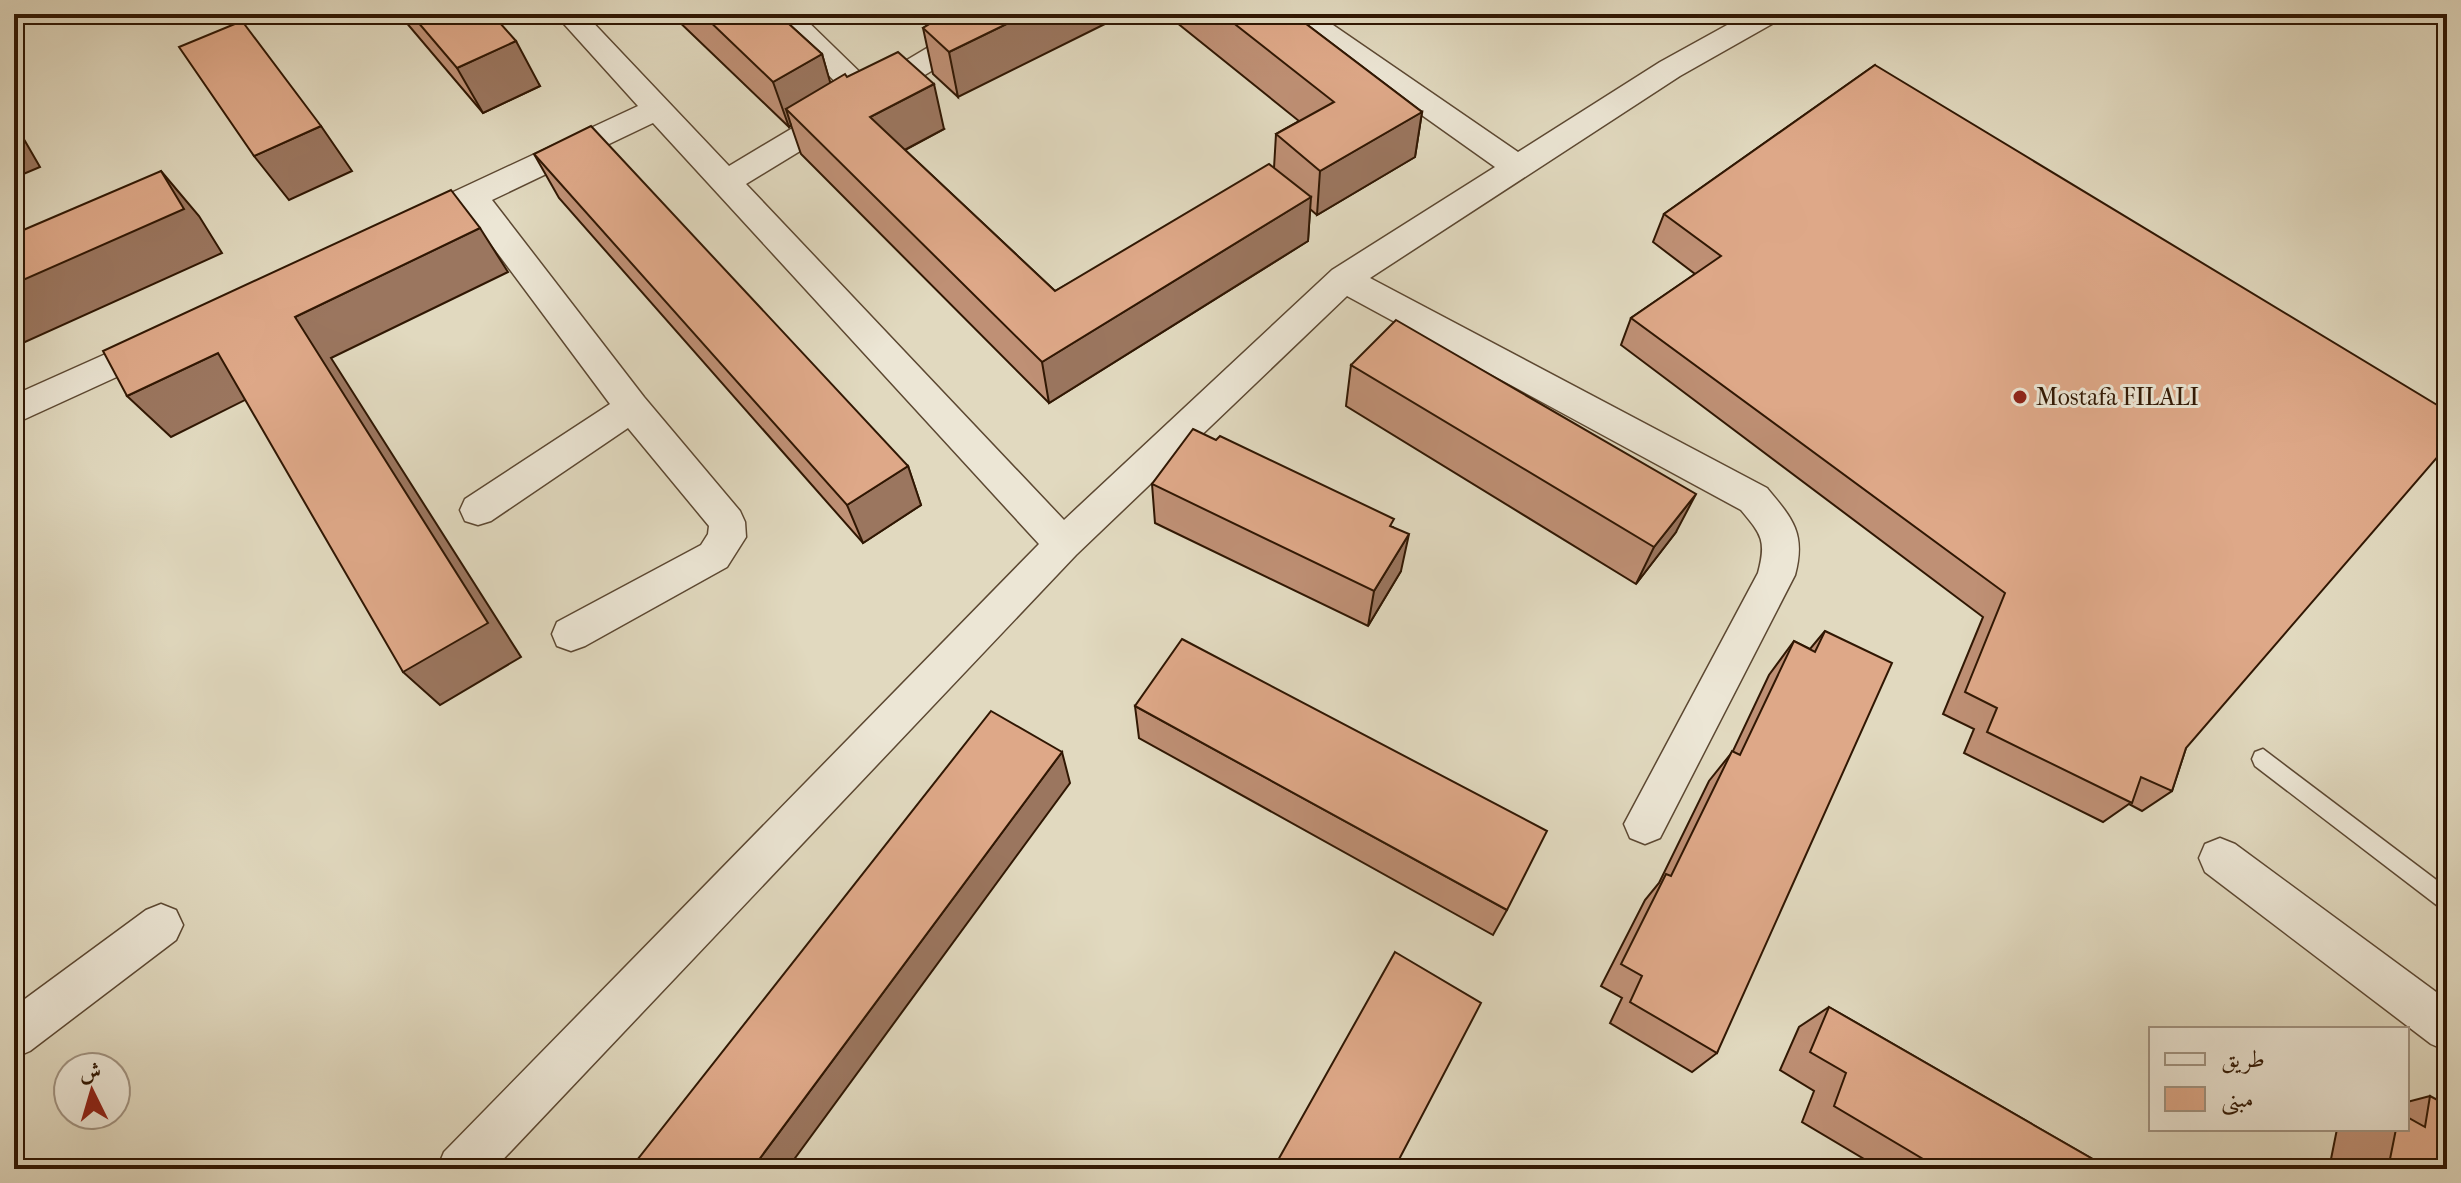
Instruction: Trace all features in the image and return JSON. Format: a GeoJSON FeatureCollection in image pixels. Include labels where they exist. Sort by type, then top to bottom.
{"type":"FeatureCollection","features":[{"type":"Feature","properties":{"kind":"street"},"geometry":{"type":"LineString","coordinates":[[569,14],[1063,544]]}},
{"type":"Feature","properties":{"kind":"street"},"geometry":{"type":"LineString","coordinates":[[783,14],[868,98]]}},
{"type":"Feature","properties":{"kind":"street"},"geometry":{"type":"LineString","coordinates":[[726,182],[1005,14]]}},
{"type":"Feature","properties":{"kind":"street"},"geometry":{"type":"LineString","coordinates":[[1298,14],[1517,167]]}},
{"type":"Feature","properties":{"kind":"street"},"geometry":{"type":"LineString","coordinates":[[461,1169],[1063,544],[1344,279],[1670,69],[1769,14]]}},
{"type":"Feature","properties":{"kind":"street"},"geometry":{"type":"LineString","coordinates":[[387,236],[657,109]]}},
{"type":"Feature","properties":{"kind":"street"},"geometry":{"type":"LineString","coordinates":[[472,196],[632,407],[727,522],[727,537],[714,556],[571,634]]}},
{"type":"Feature","properties":{"kind":"street"},"geometry":{"type":"LineString","coordinates":[[1344,279],[1754,499],[1778,528],[1785,548],[1776,575],[1645,824]]}},
{"type":"Feature","properties":{"kind":"street"},"geometry":{"type":"LineString","coordinates":[[14,410],[190,328]]}},
{"type":"Feature","properties":{"kind":"street"},"geometry":{"type":"LineString","coordinates":[[478,510],[632,407]]}},
{"type":"Feature","properties":{"kind":"street"},"geometry":{"type":"LineString","coordinates":[[2220,858],[2447,1028]]}},
{"type":"Feature","properties":{"kind":"street"},"geometry":{"type":"LineString","coordinates":[[14,1035],[161,925]]}},
{"type":"Feature","properties":{"kind":"lane"},"geometry":{"type":"LineString","coordinates":[[2263,759],[2447,902]]}},
{"type":"Feature","properties":{"kind":"building"},"geometry":{"type":"Polygon","coordinates":[[[411,14],[492,14],[516,41],[457,68],[411,14]]]}},
{"type":"Feature","properties":{"kind":"building"},"geometry":{"type":"Polygon","coordinates":[[[702,14],[778,14],[822,54],[773,82],[702,14]]]}},
{"type":"Feature","properties":{"kind":"building"},"geometry":{"type":"Polygon","coordinates":[[[946,14],[1027,14],[949,52],[923,28],[946,14]]]}},
{"type":"Feature","properties":{"kind":"building"},"geometry":{"type":"Polygon","coordinates":[[[1222,14],[1293,14],[1422,112],[1320,171],[1276,134],[1334,102],[1222,14]]]}},
{"type":"Feature","properties":{"kind":"building"},"geometry":{"type":"Polygon","coordinates":[[[242,21],[321,126],[254,156],[179,47],[242,21]]]}},
{"type":"Feature","properties":{"kind":"building"},"geometry":{"type":"Polygon","coordinates":[[[898,52],[934,84],[870,117],[1055,291],[1269,164],[1311,197],[1042,362],[786,109],[845,74],[847,77],[898,52]]]}},
{"type":"Feature","properties":{"kind":"building","name":"Mostafa FILALI"},"geometry":{"type":"Polygon","coordinates":[[[1875,65],[2447,411],[2447,446],[2186,748],[2172,791],[2141,777],[2132,803],[1987,732],[1997,708],[1965,692],[2005,593],[1631,318],[1721,256],[1664,214],[1875,65]]]}},
{"type":"Feature","properties":{"kind":"building"},"geometry":{"type":"Polygon","coordinates":[[[591,126],[908,466],[847,505],[534,154],[591,126]]]}},
{"type":"Feature","properties":{"kind":"building"},"geometry":{"type":"Polygon","coordinates":[[[161,171],[184,209],[14,284],[14,234],[161,171]]]}},
{"type":"Feature","properties":{"kind":"building"},"geometry":{"type":"Polygon","coordinates":[[[451,190],[480,228],[295,317],[488,623],[403,672],[218,353],[127,396],[103,351],[451,190]]]}},
{"type":"Feature","properties":{"kind":"building"},"geometry":{"type":"Polygon","coordinates":[[[1396,320],[1696,494],[1654,547],[1351,365],[1396,320]]]}},
{"type":"Feature","properties":{"kind":"building"},"geometry":{"type":"Polygon","coordinates":[[[1193,429],[1216,440],[1220,436],[1394,519],[1390,526],[1409,534],[1374,591],[1152,484],[1193,429]]]}},
{"type":"Feature","properties":{"kind":"building"},"geometry":{"type":"Polygon","coordinates":[[[1825,631],[1892,663],[1717,1053],[1630,1002],[1642,976],[1621,964],[1666,874],[1671,876],[1732,751],[1740,755],[1794,641],[1815,652],[1825,631]]]}},
{"type":"Feature","properties":{"kind":"building"},"geometry":{"type":"Polygon","coordinates":[[[1182,639],[1547,831],[1507,910],[1135,706],[1182,639]]]}},
{"type":"Feature","properties":{"kind":"building"},"geometry":{"type":"Polygon","coordinates":[[[991,711],[1062,752],[752,1169],[630,1169],[991,711]]]}},
{"type":"Feature","properties":{"kind":"building"},"geometry":{"type":"Polygon","coordinates":[[[1395,952],[1481,1003],[1394,1169],[1273,1169],[1395,952]]]}},
{"type":"Feature","properties":{"kind":"building"},"geometry":{"type":"Polygon","coordinates":[[[1829,1007],[2110,1169],[1940,1169],[1834,1106],[1846,1073],[1810,1052],[1829,1007]]]}},
{"type":"Feature","properties":{"kind":"building"},"geometry":{"type":"Polygon","coordinates":[[[2430,1096],[2447,1105],[2447,1169],[2388,1169],[2396,1131],[2409,1131],[2409,1118],[2425,1127],[2430,1096]]]}},
{"type":"Feature","properties":{"kind":"place","name":"Mostafa FILALI"},"geometry":{"type":"Point","coordinates":[2020,397]}}]}
